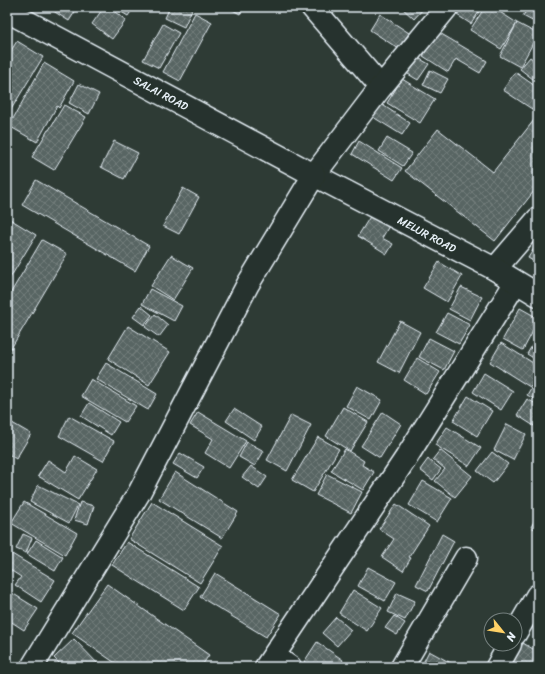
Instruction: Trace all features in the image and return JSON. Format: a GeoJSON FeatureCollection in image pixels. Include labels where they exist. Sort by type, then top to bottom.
{"type":"FeatureCollection","features":[{"type":"Feature","properties":{"kind":"street"},"geometry":{"type":"LineString","coordinates":[[312,7],[381,87]]}},
{"type":"Feature","properties":{"kind":"street"},"geometry":{"type":"LineString","coordinates":[[32,667],[139,493],[248,284],[314,175],[381,87],[447,7]]}},
{"type":"Feature","properties":{"kind":"street","name":"SALAI ROAD"},"geometry":{"type":"LineString","coordinates":[[7,11],[314,175]]}},
{"type":"Feature","properties":{"kind":"street","name":"MELUR ROAD"},"geometry":{"type":"LineString","coordinates":[[314,175],[495,269],[538,295]]}},
{"type":"Feature","properties":{"kind":"street"},"geometry":{"type":"LineString","coordinates":[[495,269],[538,219]]}},
{"type":"Feature","properties":{"kind":"street"},"geometry":{"type":"LineString","coordinates":[[277,663],[516,282]]}},
{"type":"Feature","properties":{"kind":"street"},"geometry":{"type":"LineString","coordinates":[[402,667],[466,558]]}},
{"type":"Feature","properties":{"kind":"street"},"geometry":{"type":"LineString","coordinates":[[523,620],[537,596]]}},
{"type":"Feature","properties":{"kind":"street"},"geometry":{"type":"LineString","coordinates":[[497,667],[505,652]]}},
{"type":"Feature","properties":{"kind":"building"},"geometry":{"type":"Polygon","coordinates":[[[47,7],[78,7],[69,21],[47,7]]]}},
{"type":"Feature","properties":{"kind":"building"},"geometry":{"type":"Polygon","coordinates":[[[104,7],[108,7],[126,20],[112,39],[92,24],[104,7]]]}},
{"type":"Feature","properties":{"kind":"building"},"geometry":{"type":"Polygon","coordinates":[[[113,7],[134,7],[128,16],[113,7]]]}},
{"type":"Feature","properties":{"kind":"building"},"geometry":{"type":"Polygon","coordinates":[[[170,7],[193,7],[184,27],[165,18],[170,7]]]}},
{"type":"Feature","properties":{"kind":"building"},"geometry":{"type":"Polygon","coordinates":[[[227,7],[243,7],[240,14],[227,7]]]}},
{"type":"Feature","properties":{"kind":"building"},"geometry":{"type":"Polygon","coordinates":[[[401,7],[425,7],[414,19],[401,7]]]}},
{"type":"Feature","properties":{"kind":"building"},"geometry":{"type":"Polygon","coordinates":[[[462,7],[482,7],[471,24],[457,15],[462,7]]]}},
{"type":"Feature","properties":{"kind":"building"},"geometry":{"type":"Polygon","coordinates":[[[485,7],[492,7],[517,23],[501,49],[470,30],[485,7]]]}},
{"type":"Feature","properties":{"kind":"building"},"geometry":{"type":"Polygon","coordinates":[[[528,7],[538,7],[538,24],[523,16],[528,7]]]}},
{"type":"Feature","properties":{"kind":"building"},"geometry":{"type":"Polygon","coordinates":[[[195,13],[212,22],[180,81],[163,72],[195,13]]]}},
{"type":"Feature","properties":{"kind":"building"},"geometry":{"type":"Polygon","coordinates":[[[380,14],[409,33],[399,49],[370,30],[380,14]]]}},
{"type":"Feature","properties":{"kind":"building"},"geometry":{"type":"Polygon","coordinates":[[[517,23],[538,34],[520,67],[500,56],[517,23]]]}},
{"type":"Feature","properties":{"kind":"building"},"geometry":{"type":"Polygon","coordinates":[[[163,24],[179,33],[159,68],[143,60],[163,24]]]}},
{"type":"Feature","properties":{"kind":"building"},"geometry":{"type":"Polygon","coordinates":[[[438,32],[487,61],[480,73],[456,59],[448,72],[423,56],[438,32]]]}},
{"type":"Feature","properties":{"kind":"building"},"geometry":{"type":"Polygon","coordinates":[[[17,41],[43,57],[7,116],[7,57],[17,41]]]}},
{"type":"Feature","properties":{"kind":"building"},"geometry":{"type":"Polygon","coordinates":[[[413,55],[429,64],[418,80],[403,71],[413,55]]]}},
{"type":"Feature","properties":{"kind":"building"},"geometry":{"type":"Polygon","coordinates":[[[530,57],[538,63],[538,83],[520,69],[530,57]]]}},
{"type":"Feature","properties":{"kind":"building"},"geometry":{"type":"Polygon","coordinates":[[[44,63],[74,81],[59,108],[57,106],[37,142],[9,126],[44,63]]]}},
{"type":"Feature","properties":{"kind":"building"},"geometry":{"type":"Polygon","coordinates":[[[430,70],[448,79],[440,93],[423,85],[430,70]]]}},
{"type":"Feature","properties":{"kind":"building"},"geometry":{"type":"Polygon","coordinates":[[[515,72],[538,88],[538,107],[535,111],[503,90],[515,72]]]}},
{"type":"Feature","properties":{"kind":"building"},"geometry":{"type":"Polygon","coordinates":[[[402,79],[435,99],[420,123],[387,103],[402,79]]]}},
{"type":"Feature","properties":{"kind":"building"},"geometry":{"type":"Polygon","coordinates":[[[79,84],[99,94],[89,114],[69,103],[79,84]]]}},
{"type":"Feature","properties":{"kind":"building"},"geometry":{"type":"Polygon","coordinates":[[[381,104],[410,123],[402,135],[373,117],[381,104]]]}},
{"type":"Feature","properties":{"kind":"building"},"geometry":{"type":"Polygon","coordinates":[[[64,105],[86,117],[54,170],[32,157],[64,105]]]}},
{"type":"Feature","properties":{"kind":"building"},"geometry":{"type":"Polygon","coordinates":[[[538,115],[538,186],[495,241],[405,171],[438,129],[493,172],[538,115]]]}},
{"type":"Feature","properties":{"kind":"building"},"geometry":{"type":"Polygon","coordinates":[[[387,138],[412,153],[403,166],[379,151],[387,138]]]}},
{"type":"Feature","properties":{"kind":"building"},"geometry":{"type":"Polygon","coordinates":[[[114,141],[138,153],[124,179],[101,167],[114,141]]]}},
{"type":"Feature","properties":{"kind":"building"},"geometry":{"type":"Polygon","coordinates":[[[359,141],[402,168],[394,180],[352,154],[359,141]]]}},
{"type":"Feature","properties":{"kind":"building"},"geometry":{"type":"Polygon","coordinates":[[[36,180],[149,246],[135,271],[22,205],[36,180]]]}},
{"type":"Feature","properties":{"kind":"building"},"geometry":{"type":"Polygon","coordinates":[[[183,188],[199,197],[179,234],[163,226],[183,188]]]}},
{"type":"Feature","properties":{"kind":"building"},"geometry":{"type":"Polygon","coordinates":[[[371,215],[389,226],[382,238],[393,244],[387,254],[358,236],[371,215]]]}},
{"type":"Feature","properties":{"kind":"building"},"geometry":{"type":"Polygon","coordinates":[[[10,219],[36,235],[7,283],[7,225],[10,219]]]}},
{"type":"Feature","properties":{"kind":"building"},"geometry":{"type":"Polygon","coordinates":[[[42,240],[67,254],[10,350],[7,348],[7,299],[42,240]]]}},
{"type":"Feature","properties":{"kind":"building"},"geometry":{"type":"Polygon","coordinates":[[[538,242],[538,264],[528,258],[538,242]]]}},
{"type":"Feature","properties":{"kind":"building"},"geometry":{"type":"Polygon","coordinates":[[[171,255],[193,268],[173,300],[151,286],[171,255]]]}},
{"type":"Feature","properties":{"kind":"building"},"geometry":{"type":"Polygon","coordinates":[[[439,262],[462,276],[447,302],[423,288],[439,262]]]}},
{"type":"Feature","properties":{"kind":"building"},"geometry":{"type":"Polygon","coordinates":[[[461,287],[482,297],[470,320],[449,309],[461,287]]]}},
{"type":"Feature","properties":{"kind":"building"},"geometry":{"type":"Polygon","coordinates":[[[150,289],[182,306],[174,321],[142,304],[150,289]]]}},
{"type":"Feature","properties":{"kind":"building"},"geometry":{"type":"Polygon","coordinates":[[[141,306],[152,315],[144,325],[133,317],[141,306]]]}},
{"type":"Feature","properties":{"kind":"building"},"geometry":{"type":"Polygon","coordinates":[[[520,308],[538,318],[538,322],[523,350],[503,339],[520,308]]]}},
{"type":"Feature","properties":{"kind":"building"},"geometry":{"type":"Polygon","coordinates":[[[447,313],[470,325],[459,344],[436,332],[447,313]]]}},
{"type":"Feature","properties":{"kind":"building"},"geometry":{"type":"Polygon","coordinates":[[[155,314],[168,325],[159,337],[145,327],[155,314]]]}},
{"type":"Feature","properties":{"kind":"building"},"geometry":{"type":"Polygon","coordinates":[[[400,321],[420,332],[399,373],[378,362],[400,321]]]}},
{"type":"Feature","properties":{"kind":"building"},"geometry":{"type":"Polygon","coordinates":[[[128,326],[170,352],[149,385],[108,359],[128,326]]]}},
{"type":"Feature","properties":{"kind":"building"},"geometry":{"type":"Polygon","coordinates":[[[538,336],[538,361],[527,354],[538,336]]]}},
{"type":"Feature","properties":{"kind":"building"},"geometry":{"type":"Polygon","coordinates":[[[429,338],[454,351],[444,370],[419,357],[429,338]]]}},
{"type":"Feature","properties":{"kind":"building"},"geometry":{"type":"Polygon","coordinates":[[[501,343],[538,366],[538,374],[530,387],[490,362],[501,343]]]}},
{"type":"Feature","properties":{"kind":"building"},"geometry":{"type":"Polygon","coordinates":[[[417,358],[440,372],[426,394],[404,380],[417,358]]]}},
{"type":"Feature","properties":{"kind":"building"},"geometry":{"type":"Polygon","coordinates":[[[106,363],[157,394],[148,410],[96,379],[106,363]]]}},
{"type":"Feature","properties":{"kind":"building"},"geometry":{"type":"Polygon","coordinates":[[[484,373],[513,391],[501,410],[473,392],[484,373]]]}},
{"type":"Feature","properties":{"kind":"building"},"geometry":{"type":"Polygon","coordinates":[[[538,376],[538,401],[527,395],[538,376]]]}},
{"type":"Feature","properties":{"kind":"building"},"geometry":{"type":"Polygon","coordinates":[[[91,379],[136,406],[125,422],[81,396],[91,379]]]}},
{"type":"Feature","properties":{"kind":"building"},"geometry":{"type":"Polygon","coordinates":[[[357,386],[382,400],[371,420],[346,406],[357,386]]]}},
{"type":"Feature","properties":{"kind":"building"},"geometry":{"type":"Polygon","coordinates":[[[468,396],[492,411],[477,436],[453,421],[468,396]]]}},
{"type":"Feature","properties":{"kind":"building"},"geometry":{"type":"Polygon","coordinates":[[[527,399],[538,405],[538,420],[534,426],[517,415],[527,399]]]}},
{"type":"Feature","properties":{"kind":"building"},"geometry":{"type":"Polygon","coordinates":[[[89,403],[119,422],[111,435],[81,416],[89,403]]]}},
{"type":"Feature","properties":{"kind":"building"},"geometry":{"type":"Polygon","coordinates":[[[343,407],[368,422],[350,451],[326,436],[343,407]]]}},
{"type":"Feature","properties":{"kind":"building"},"geometry":{"type":"Polygon","coordinates":[[[234,409],[262,427],[254,440],[226,421],[234,409]]]}},
{"type":"Feature","properties":{"kind":"building"},"geometry":{"type":"Polygon","coordinates":[[[198,412],[246,441],[229,468],[205,453],[213,439],[190,425],[198,412]]]}},
{"type":"Feature","properties":{"kind":"building"},"geometry":{"type":"Polygon","coordinates":[[[383,412],[401,424],[380,458],[361,446],[383,412]]]}},
{"type":"Feature","properties":{"kind":"building"},"geometry":{"type":"Polygon","coordinates":[[[291,415],[311,425],[287,471],[267,460],[291,415]]]}},
{"type":"Feature","properties":{"kind":"building"},"geometry":{"type":"Polygon","coordinates":[[[69,416],[114,441],[103,461],[59,436],[69,416]]]}},
{"type":"Feature","properties":{"kind":"building"},"geometry":{"type":"Polygon","coordinates":[[[7,420],[31,434],[16,459],[7,453],[7,420]]]}},
{"type":"Feature","properties":{"kind":"building"},"geometry":{"type":"Polygon","coordinates":[[[507,424],[526,434],[513,460],[494,450],[507,424]]]}},
{"type":"Feature","properties":{"kind":"building"},"geometry":{"type":"Polygon","coordinates":[[[447,427],[481,448],[469,466],[435,445],[447,427]]]}},
{"type":"Feature","properties":{"kind":"building"},"geometry":{"type":"Polygon","coordinates":[[[318,437],[339,449],[313,492],[292,480],[318,437]]]}},
{"type":"Feature","properties":{"kind":"building"},"geometry":{"type":"Polygon","coordinates":[[[247,442],[264,451],[255,466],[239,457],[247,442]]]}},
{"type":"Feature","properties":{"kind":"building"},"geometry":{"type":"Polygon","coordinates":[[[345,449],[364,461],[362,465],[374,472],[363,490],[331,471],[345,449]]]}},
{"type":"Feature","properties":{"kind":"building"},"geometry":{"type":"Polygon","coordinates":[[[440,450],[472,476],[455,497],[435,481],[445,469],[433,459],[440,450]]]}},
{"type":"Feature","properties":{"kind":"building"},"geometry":{"type":"Polygon","coordinates":[[[492,452],[508,464],[493,483],[477,471],[492,452]]]}},
{"type":"Feature","properties":{"kind":"building"},"geometry":{"type":"Polygon","coordinates":[[[180,453],[204,467],[197,478],[173,464],[180,453]]]}},
{"type":"Feature","properties":{"kind":"building"},"geometry":{"type":"Polygon","coordinates":[[[75,456],[97,469],[78,500],[38,476],[48,460],[66,472],[75,456]]]}},
{"type":"Feature","properties":{"kind":"building"},"geometry":{"type":"Polygon","coordinates":[[[428,459],[441,469],[433,480],[420,470],[428,459]]]}},
{"type":"Feature","properties":{"kind":"building"},"geometry":{"type":"Polygon","coordinates":[[[251,466],[267,477],[259,489],[242,477],[251,466]]]}},
{"type":"Feature","properties":{"kind":"building"},"geometry":{"type":"Polygon","coordinates":[[[175,472],[238,512],[222,538],[159,499],[175,472]]]}},
{"type":"Feature","properties":{"kind":"building"},"geometry":{"type":"Polygon","coordinates":[[[327,474],[362,492],[351,513],[316,495],[327,474]]]}},
{"type":"Feature","properties":{"kind":"building"},"geometry":{"type":"Polygon","coordinates":[[[423,481],[452,498],[437,522],[409,505],[423,481]]]}},
{"type":"Feature","properties":{"kind":"building"},"geometry":{"type":"Polygon","coordinates":[[[38,485],[78,505],[69,523],[30,502],[38,485]]]}},
{"type":"Feature","properties":{"kind":"building"},"geometry":{"type":"Polygon","coordinates":[[[24,502],[77,533],[65,555],[11,523],[24,502]]]}},
{"type":"Feature","properties":{"kind":"building"},"geometry":{"type":"Polygon","coordinates":[[[80,502],[94,506],[88,524],[74,520],[80,502]]]}},
{"type":"Feature","properties":{"kind":"building"},"geometry":{"type":"Polygon","coordinates":[[[152,502],[223,546],[200,583],[129,539],[152,502]]]}},
{"type":"Feature","properties":{"kind":"building"},"geometry":{"type":"Polygon","coordinates":[[[396,504],[429,526],[409,557],[411,558],[403,571],[382,557],[394,539],[379,529],[396,504]]]}},
{"type":"Feature","properties":{"kind":"building"},"geometry":{"type":"Polygon","coordinates":[[[538,514],[538,531],[531,527],[538,514]]]}},
{"type":"Feature","properties":{"kind":"building"},"geometry":{"type":"Polygon","coordinates":[[[23,534],[32,538],[26,553],[16,549],[23,534]]]}},
{"type":"Feature","properties":{"kind":"building"},"geometry":{"type":"Polygon","coordinates":[[[442,534],[454,541],[428,591],[416,585],[442,534]]]}},
{"type":"Feature","properties":{"kind":"building"},"geometry":{"type":"Polygon","coordinates":[[[36,540],[63,557],[55,571],[27,554],[36,540]]]}},
{"type":"Feature","properties":{"kind":"building"},"geometry":{"type":"Polygon","coordinates":[[[127,542],[199,587],[184,610],[112,565],[127,542]]]}},
{"type":"Feature","properties":{"kind":"building"},"geometry":{"type":"Polygon","coordinates":[[[7,551],[55,580],[41,602],[15,585],[21,577],[7,568],[7,551]]]}},
{"type":"Feature","properties":{"kind":"building"},"geometry":{"type":"Polygon","coordinates":[[[368,567],[396,582],[385,601],[358,586],[368,567]]]}},
{"type":"Feature","properties":{"kind":"building"},"geometry":{"type":"Polygon","coordinates":[[[215,573],[281,614],[266,637],[200,597],[215,573]]]}},
{"type":"Feature","properties":{"kind":"building"},"geometry":{"type":"Polygon","coordinates":[[[107,584],[209,655],[201,667],[121,667],[72,633],[107,584]]]}},
{"type":"Feature","properties":{"kind":"building"},"geometry":{"type":"Polygon","coordinates":[[[7,590],[38,609],[24,630],[7,619],[7,590]]]}},
{"type":"Feature","properties":{"kind":"building"},"geometry":{"type":"Polygon","coordinates":[[[353,590],[382,608],[367,631],[339,613],[353,590]]]}},
{"type":"Feature","properties":{"kind":"building"},"geometry":{"type":"Polygon","coordinates":[[[397,593],[415,601],[405,620],[388,612],[397,593]]]}},
{"type":"Feature","properties":{"kind":"building"},"geometry":{"type":"Polygon","coordinates":[[[394,616],[405,623],[397,635],[385,628],[394,616]]]}},
{"type":"Feature","properties":{"kind":"building"},"geometry":{"type":"Polygon","coordinates":[[[336,617],[351,630],[337,646],[322,633],[336,617]]]}},
{"type":"Feature","properties":{"kind":"building"},"geometry":{"type":"Polygon","coordinates":[[[74,639],[101,667],[63,667],[54,658],[74,639]]]}},
{"type":"Feature","properties":{"kind":"building"},"geometry":{"type":"Polygon","coordinates":[[[317,642],[343,660],[339,667],[312,667],[304,662],[317,642]]]}},
{"type":"Feature","properties":{"kind":"building"},"geometry":{"type":"Polygon","coordinates":[[[523,643],[538,652],[538,667],[509,667],[518,652],[523,652],[523,643]]]}},
{"type":"Feature","properties":{"kind":"building"},"geometry":{"type":"Polygon","coordinates":[[[429,651],[458,667],[421,667],[429,651]]]}}]}
